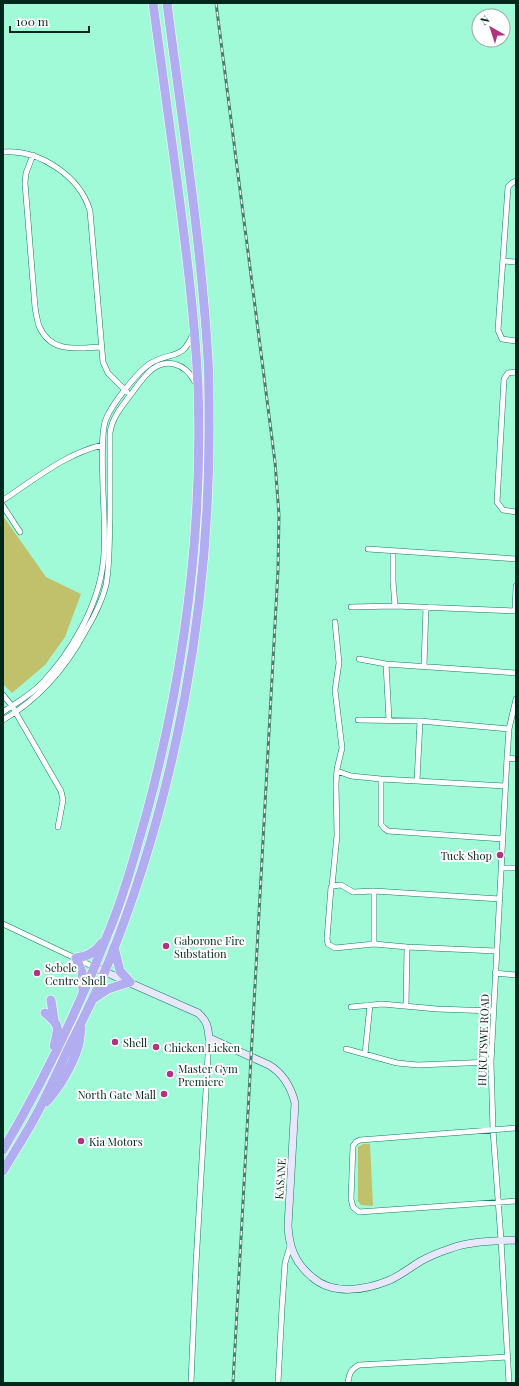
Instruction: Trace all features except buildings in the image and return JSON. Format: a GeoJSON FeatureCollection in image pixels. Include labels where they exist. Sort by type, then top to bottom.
{"type":"FeatureCollection","features":[{"type":"Feature","properties":{"kind":"highway"},"geometry":{"type":"LineString","coordinates":[[3,1150],[44,1077],[108,935],[125,888],[156,779],[169,721],[179,667],[187,609],[197,524],[199,457],[198,387],[188,262],[153,3]]}},
{"type":"Feature","properties":{"kind":"highway"},"geometry":{"type":"LineString","coordinates":[[3,1171],[38,1110],[93,999],[114,947],[143,864],[163,792],[180,721],[189,674],[204,565],[209,456],[208,361],[200,259],[167,3]]}},
{"type":"Feature","properties":{"kind":"highway"},"geometry":{"type":"LineString","coordinates":[[83,992],[82,972],[76,958],[90,954],[100,946],[108,935]]}},
{"type":"Feature","properties":{"kind":"highway"},"geometry":{"type":"LineString","coordinates":[[93,999],[108,989],[130,982],[120,971],[114,947]]}},
{"type":"Feature","properties":{"kind":"highway"},"geometry":{"type":"LineString","coordinates":[[44,1077],[56,1037],[57,1025],[54,1020],[51,1000]]}},
{"type":"Feature","properties":{"kind":"highway"},"geometry":{"type":"LineString","coordinates":[[45,1013],[54,1020]]}},
{"type":"Feature","properties":{"kind":"street"},"geometry":{"type":"LineString","coordinates":[[3,152],[19,152],[33,156],[50,164],[64,173],[81,191],[88,202],[104,367],[108,373],[131,395]]}},
{"type":"Feature","properties":{"kind":"street"},"geometry":{"type":"LineString","coordinates":[[33,156],[26,172],[25,183],[34,307],[38,324],[47,338],[61,347],[71,349],[102,347]]}},
{"type":"Feature","properties":{"kind":"street"},"geometry":{"type":"LineString","coordinates":[[516,182],[512,183],[508,187],[498,330],[502,339],[516,341]]}},
{"type":"Feature","properties":{"kind":"street"},"geometry":{"type":"LineString","coordinates":[[503,261],[516,262]]}},
{"type":"Feature","properties":{"kind":"street"},"geometry":{"type":"LineString","coordinates":[[3,712],[42,683],[65,655],[85,620],[96,595],[104,553],[103,446],[104,426],[109,413],[125,390],[139,374],[152,362],[174,356],[185,349],[189,344],[194,331]]}},
{"type":"Feature","properties":{"kind":"street"},"geometry":{"type":"LineString","coordinates":[[3,720],[16,713],[48,685],[63,668],[84,635],[102,599],[109,560],[110,433],[113,420],[152,370],[168,363],[179,365],[187,369],[198,387]]}},
{"type":"Feature","properties":{"kind":"street"},"geometry":{"type":"LineString","coordinates":[[516,372],[508,373],[504,379],[496,502],[503,510],[516,512]]}},
{"type":"Feature","properties":{"kind":"street"},"geometry":{"type":"LineString","coordinates":[[3,500],[78,452],[103,446]]}},
{"type":"Feature","properties":{"kind":"street"},"geometry":{"type":"LineString","coordinates":[[3,506],[20,532]]}},
{"type":"Feature","properties":{"kind":"street"},"geometry":{"type":"LineString","coordinates":[[368,549],[516,559]]}},
{"type":"Feature","properties":{"kind":"street"},"geometry":{"type":"LineString","coordinates":[[393,551],[395,606]]}},
{"type":"Feature","properties":{"kind":"street"},"geometry":{"type":"LineString","coordinates":[[351,607],[395,606],[515,611],[516,586]]}},
{"type":"Feature","properties":{"kind":"street"},"geometry":{"type":"LineString","coordinates":[[424,666],[426,607]]}},
{"type":"Feature","properties":{"kind":"street"},"geometry":{"type":"LineString","coordinates":[[335,622],[339,663],[335,690],[342,748],[336,784],[337,835],[331,887],[328,944],[335,948],[374,944],[496,951]]}},
{"type":"Feature","properties":{"kind":"street"},"geometry":{"type":"LineString","coordinates":[[359,659],[386,664],[516,673]]}},
{"type":"Feature","properties":{"kind":"street"},"geometry":{"type":"LineString","coordinates":[[386,664],[389,720]]}},
{"type":"Feature","properties":{"kind":"street"},"geometry":{"type":"LineString","coordinates":[[3,695],[12,706],[61,790],[63,800],[58,827]]}},
{"type":"Feature","properties":{"kind":"street","name":"HUKUTSWE ROAD"},"geometry":{"type":"LineString","coordinates":[[509,1383],[493,1130],[491,1062],[505,786],[509,729],[516,699]]}},
{"type":"Feature","properties":{"kind":"street"},"geometry":{"type":"LineString","coordinates":[[358,720],[420,721],[509,729]]}},
{"type":"Feature","properties":{"kind":"street"},"geometry":{"type":"LineString","coordinates":[[417,781],[420,721]]}},
{"type":"Feature","properties":{"kind":"street"},"geometry":{"type":"LineString","coordinates":[[507,758],[516,759]]}},
{"type":"Feature","properties":{"kind":"street"},"geometry":{"type":"LineString","coordinates":[[337,771],[351,776],[505,786]]}},
{"type":"Feature","properties":{"kind":"street"},"geometry":{"type":"LineString","coordinates":[[381,778],[381,824],[388,831],[503,839]]}},
{"type":"Feature","properties":{"kind":"street"},"geometry":{"type":"LineString","coordinates":[[502,868],[516,868]]}},
{"type":"Feature","properties":{"kind":"street"},"geometry":{"type":"LineString","coordinates":[[332,886],[341,885],[353,892],[500,899]]}},
{"type":"Feature","properties":{"kind":"street"},"geometry":{"type":"LineString","coordinates":[[374,892],[374,944]]}},
{"type":"Feature","properties":{"kind":"street"},"geometry":{"type":"LineString","coordinates":[[3,924],[94,967],[198,1013],[206,1021],[209,1038],[196,1264],[191,1383]]}},
{"type":"Feature","properties":{"kind":"street"},"geometry":{"type":"LineString","coordinates":[[406,1006],[407,947]]}},
{"type":"Feature","properties":{"kind":"street"},"geometry":{"type":"LineString","coordinates":[[495,974],[516,975]]}},
{"type":"Feature","properties":{"kind":"street"},"geometry":{"type":"LineString","coordinates":[[351,1006],[382,1004],[437,1009],[493,1010]]}},
{"type":"Feature","properties":{"kind":"street"},"geometry":{"type":"LineString","coordinates":[[365,1054],[370,1005]]}},
{"type":"Feature","properties":{"kind":"street","name":"KASANE"},"geometry":{"type":"LineString","coordinates":[[209,1038],[275,1069],[285,1080],[293,1095],[295,1103],[295,1116],[288,1226],[290,1246],[301,1266],[316,1281],[325,1286],[339,1289],[356,1289],[391,1279],[422,1260],[452,1248],[474,1243],[516,1240]]}},
{"type":"Feature","properties":{"kind":"street"},"geometry":{"type":"LineString","coordinates":[[346,1049],[397,1063],[418,1065],[491,1062]]}},
{"type":"Feature","properties":{"kind":"street"},"geometry":{"type":"LineString","coordinates":[[516,1128],[360,1140],[353,1146],[351,1200],[353,1207],[359,1212],[516,1201]]}},
{"type":"Feature","properties":{"kind":"street"},"geometry":{"type":"LineString","coordinates":[[278,1383],[285,1263],[290,1246]]}},
{"type":"Feature","properties":{"kind":"street"},"geometry":{"type":"LineString","coordinates":[[348,1383],[351,1371],[359,1365],[508,1357]]}},
{"type":"Feature","properties":{"kind":"shaded area"},"geometry":{"type":"Polygon","coordinates":[[[3,516],[46,577],[81,594],[65,637],[45,665],[12,693],[3,684],[3,516]]]}},
{"type":"Feature","properties":{"kind":"shaded area"},"geometry":{"type":"Polygon","coordinates":[[[363,1144],[370,1144],[373,1206],[361,1205],[358,1201],[358,1147],[363,1144]]]}},
{"type":"Feature","properties":{"kind":"railway"},"geometry":{"type":"LineString","coordinates":[[216,3],[275,462],[279,515],[278,570],[233,1383]]}},
{"type":"Feature","properties":{"kind":"place","name":"Tuck Shop"},"geometry":{"type":"Point","coordinates":[500,855]}},
{"type":"Feature","properties":{"kind":"place","name":"Gaborone Fire Substation"},"geometry":{"type":"Point","coordinates":[166,946]}},
{"type":"Feature","properties":{"kind":"place","name":"Sebele Centre Shell"},"geometry":{"type":"Point","coordinates":[37,973]}},
{"type":"Feature","properties":{"kind":"place","name":"Shell"},"geometry":{"type":"Point","coordinates":[115,1042]}},
{"type":"Feature","properties":{"kind":"place","name":"Chicken Licken"},"geometry":{"type":"Point","coordinates":[156,1047]}},
{"type":"Feature","properties":{"kind":"place","name":"Master Gym Premiere"},"geometry":{"type":"Point","coordinates":[170,1074]}},
{"type":"Feature","properties":{"kind":"place","name":"North Gate Mall"},"geometry":{"type":"Point","coordinates":[164,1094]}},
{"type":"Feature","properties":{"kind":"place","name":"Kia Motors"},"geometry":{"type":"Point","coordinates":[81,1141]}}]}
